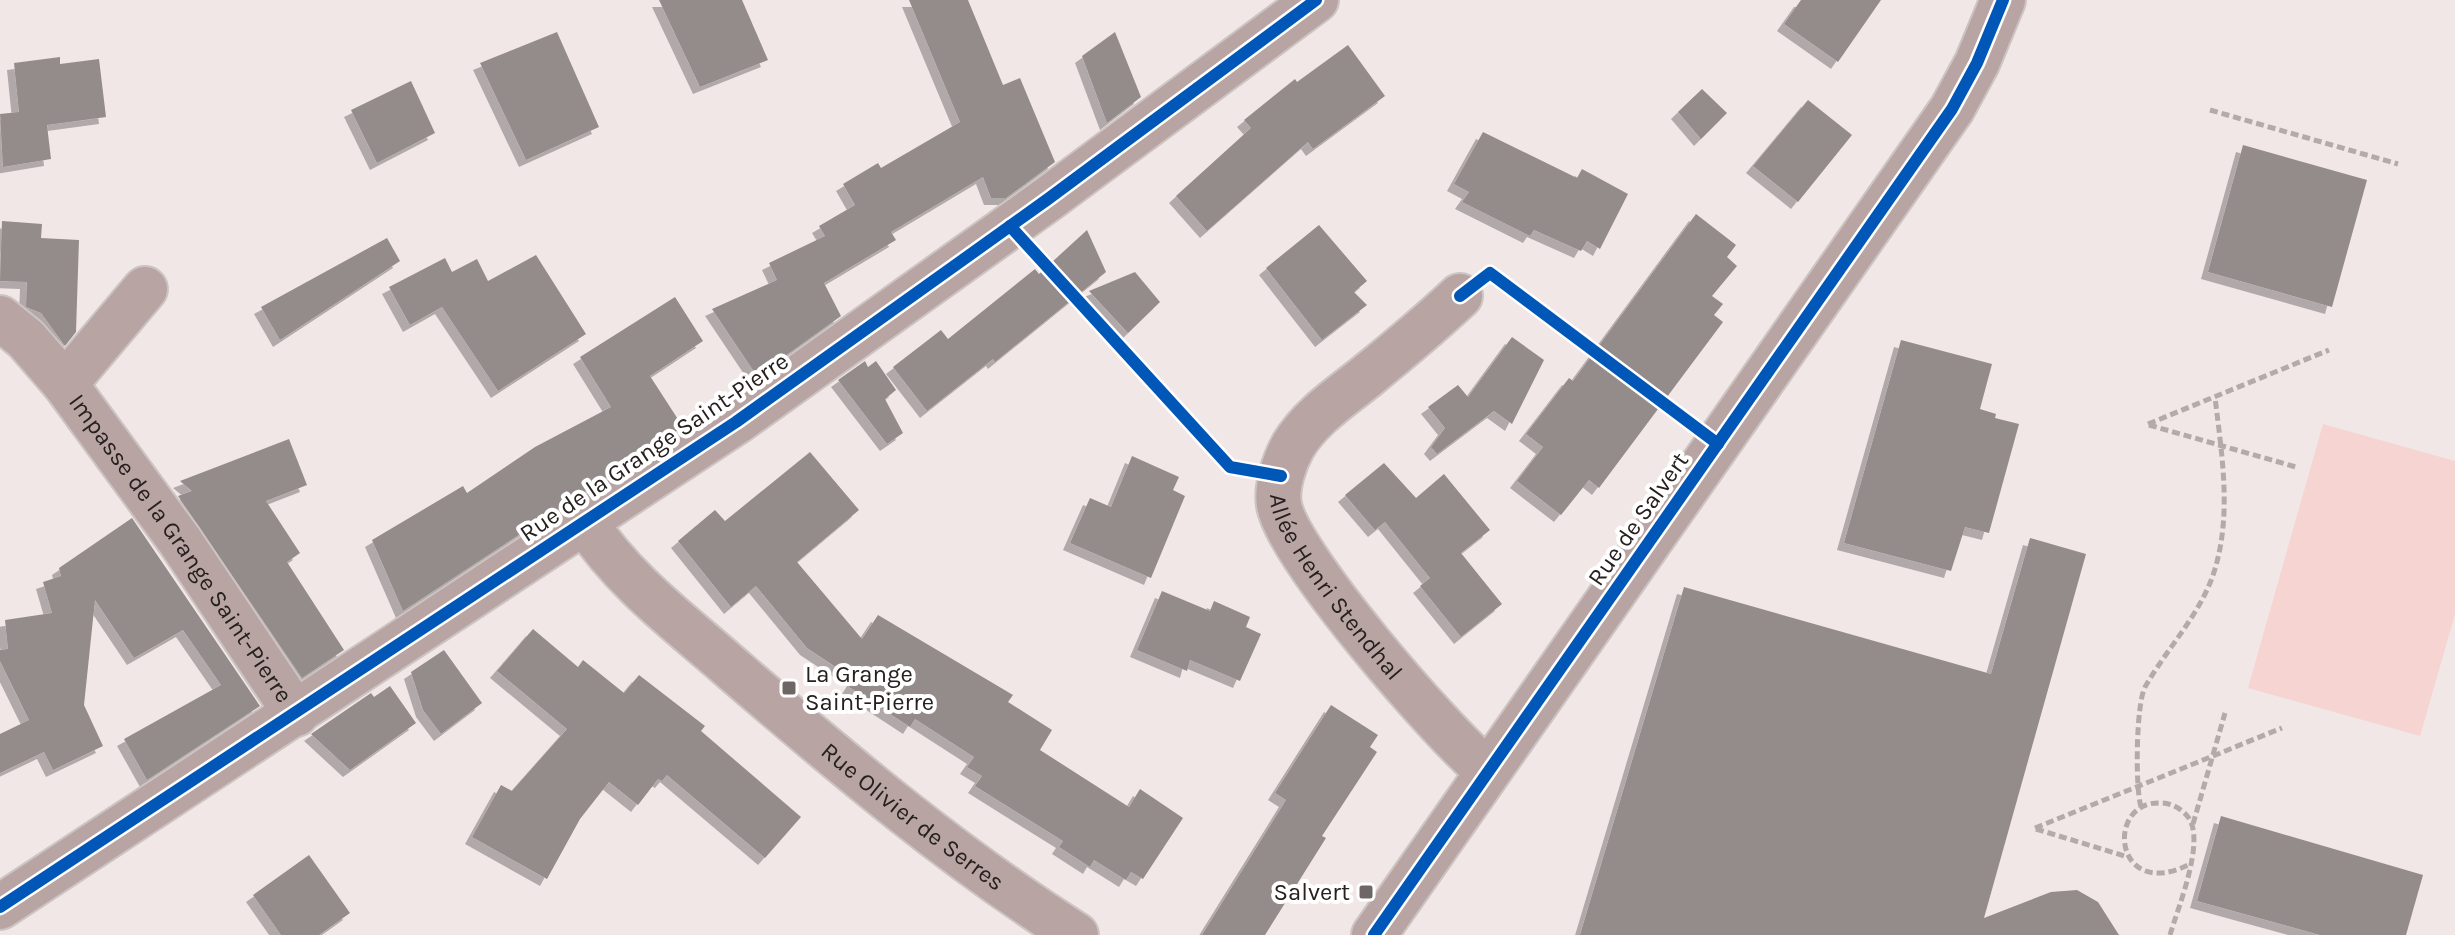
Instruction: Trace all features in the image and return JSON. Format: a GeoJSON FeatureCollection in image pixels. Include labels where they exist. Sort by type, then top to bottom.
{"type":"FeatureCollection","features":[{"type":"Feature","properties":{"kind":"street","name":"Rue de la Grange Saint-Pierre"},"geometry":{"type":"LineString","coordinates":[[0,907],[296,714],[786,386],[1316,0]]}},
{"type":"Feature","properties":{"kind":"street","name":"Rue de Salvert"},"geometry":{"type":"LineString","coordinates":[[1374,935],[1952,109],[1977,63],[2003,0]]}},
{"type":"Feature","properties":{"kind":"street","name":"Impasse de la Grange Saint-Pierre"},"geometry":{"type":"LineString","coordinates":[[65,384],[145,289]]}},
{"type":"Feature","properties":{"kind":"street","name":"Allée Henri Stendhal"},"geometry":{"type":"LineString","coordinates":[[1460,296],[1312,421],[1292,447],[1281,476],[1278,503],[1289,535],[1314,572],[1431,714],[1467,755],[1488,771]]}},
{"type":"Feature","properties":{"kind":"street","name":"Impasse de la Grange Saint-Pierre"},"geometry":{"type":"LineString","coordinates":[[0,318],[26,339],[65,384],[180,541],[296,714]]}},
{"type":"Feature","properties":{"kind":"street","name":"Rue Olivier de Serres"},"geometry":{"type":"LineString","coordinates":[[585,522],[624,574],[870,788],[980,873],[1069,933]]}},
{"type":"Feature","properties":{"kind":"path"},"geometry":{"type":"LineString","coordinates":[[2210,110],[2398,164]]}},
{"type":"Feature","properties":{"kind":"path"},"geometry":{"type":"LineString","coordinates":[[2296,467],[2148,424],[2329,350]]}},
{"type":"Feature","properties":{"kind":"path"},"geometry":{"type":"LineString","coordinates":[[2141,807],[2135,787],[2143,690],[2193,614],[2211,578],[2222,538],[2225,491],[2215,397]]}},
{"type":"Feature","properties":{"kind":"path"},"geometry":{"type":"LineString","coordinates":[[2193,825],[2225,713]]}},
{"type":"Feature","properties":{"kind":"path"},"geometry":{"type":"LineString","coordinates":[[2128,857],[2035,828],[2282,728]]}},
{"type":"Feature","properties":{"kind":"path"},"geometry":{"type":"LineString","coordinates":[[2170,935],[2197,840],[2187,815],[2166,803],[2141,807],[2126,826],[2123,838],[2128,857],[2137,868],[2162,875],[2190,864]]}},
{"type":"Feature","properties":{"kind":"shaded area"},"geometry":{"type":"Polygon","coordinates":[[[2323,424],[2455,461],[2455,614],[2420,736],[2248,688],[2323,424]]]}},
{"type":"Feature","properties":{"kind":"building"},"geometry":{"type":"Polygon","coordinates":[[[659,0],[742,0],[768,60],[700,87],[659,0]]]}},
{"type":"Feature","properties":{"kind":"building"},"geometry":{"type":"Polygon","coordinates":[[[909,0],[968,0],[1003,85],[1020,78],[1055,162],[1006,198],[991,198],[983,177],[891,232],[896,240],[824,283],[841,316],[757,376],[712,309],[777,280],[769,263],[825,236],[819,226],[855,205],[843,184],[878,163],[881,168],[960,122],[909,0]]]}},
{"type":"Feature","properties":{"kind":"building"},"geometry":{"type":"Polygon","coordinates":[[[1801,0],[1881,0],[1838,62],[1784,24],[1801,0]]]}},
{"type":"Feature","properties":{"kind":"building"},"geometry":{"type":"Polygon","coordinates":[[[557,32],[599,127],[526,160],[480,63],[557,32]]]}},
{"type":"Feature","properties":{"kind":"building"},"geometry":{"type":"Polygon","coordinates":[[[1115,32],[1141,97],[1107,123],[1082,56],[1115,32]]]}},
{"type":"Feature","properties":{"kind":"building"},"geometry":{"type":"Polygon","coordinates":[[[1348,45],[1385,96],[1313,149],[1308,142],[1207,231],[1176,196],[1251,128],[1244,120],[1295,79],[1297,82],[1348,45]]]}},
{"type":"Feature","properties":{"kind":"building"},"geometry":{"type":"Polygon","coordinates":[[[60,57],[60,64],[99,59],[106,117],[47,125],[51,159],[3,167],[0,114],[19,112],[14,63],[60,57]]]}},
{"type":"Feature","properties":{"kind":"building"},"geometry":{"type":"Polygon","coordinates":[[[411,81],[435,133],[377,163],[351,110],[411,81]]]}},
{"type":"Feature","properties":{"kind":"building"},"geometry":{"type":"Polygon","coordinates":[[[1702,89],[1727,113],[1701,139],[1678,112],[1702,89]]]}},
{"type":"Feature","properties":{"kind":"building"},"geometry":{"type":"Polygon","coordinates":[[[1808,100],[1852,135],[1798,202],[1753,166],[1808,100]]]}},
{"type":"Feature","properties":{"kind":"building"},"geometry":{"type":"Polygon","coordinates":[[[1483,132],[1577,178],[1582,169],[1628,194],[1600,249],[1587,241],[1581,251],[1534,230],[1530,236],[1462,202],[1469,192],[1454,184],[1483,132]]]}},
{"type":"Feature","properties":{"kind":"building"},"geometry":{"type":"Polygon","coordinates":[[[2243,145],[2367,180],[2332,307],[2208,272],[2243,145]]]}},
{"type":"Feature","properties":{"kind":"building"},"geometry":{"type":"Polygon","coordinates":[[[1696,214],[1736,245],[1727,257],[1737,266],[1712,296],[1723,304],[1714,315],[1723,322],[1599,488],[1589,480],[1561,515],[1517,481],[1543,447],[1526,434],[1569,378],[1573,381],[1696,214]]]}},
{"type":"Feature","properties":{"kind":"building"},"geometry":{"type":"Polygon","coordinates":[[[2,221],[42,224],[41,238],[79,240],[76,332],[65,346],[41,313],[26,307],[27,282],[0,281],[2,221]]]}},
{"type":"Feature","properties":{"kind":"building"},"geometry":{"type":"Polygon","coordinates":[[[1319,225],[1367,281],[1354,292],[1367,305],[1322,340],[1266,268],[1319,225]]]}},
{"type":"Feature","properties":{"kind":"building"},"geometry":{"type":"Polygon","coordinates":[[[1087,230],[1106,272],[995,362],[993,359],[927,411],[893,367],[941,330],[948,339],[1035,269],[1039,274],[1087,230]]]}},
{"type":"Feature","properties":{"kind":"building"},"geometry":{"type":"Polygon","coordinates":[[[387,238],[400,261],[280,340],[261,307],[387,238]]]}},
{"type":"Feature","properties":{"kind":"building"},"geometry":{"type":"Polygon","coordinates":[[[536,255],[586,334],[498,391],[442,307],[410,325],[389,287],[445,258],[452,272],[477,259],[488,281],[536,255]]]}},
{"type":"Feature","properties":{"kind":"building"},"geometry":{"type":"Polygon","coordinates":[[[1135,272],[1160,302],[1128,333],[1089,291],[1135,272]]]}},
{"type":"Feature","properties":{"kind":"building"},"geometry":{"type":"Polygon","coordinates":[[[675,297],[703,341],[650,376],[683,427],[403,611],[372,540],[463,486],[467,493],[535,447],[611,407],[580,357],[675,297]]]}},
{"type":"Feature","properties":{"kind":"building"},"geometry":{"type":"Polygon","coordinates":[[[1512,337],[1544,360],[1512,424],[1494,411],[1437,454],[1431,447],[1445,428],[1428,407],[1458,385],[1468,397],[1512,337]]]}},
{"type":"Feature","properties":{"kind":"building"},"geometry":{"type":"Polygon","coordinates":[[[1901,340],[1992,364],[1980,409],[1996,414],[1995,418],[2019,424],[1989,533],[1965,527],[1951,571],[1844,543],[1901,340]]]}},
{"type":"Feature","properties":{"kind":"building"},"geometry":{"type":"Polygon","coordinates":[[[865,361],[868,367],[876,361],[896,390],[885,399],[903,433],[887,444],[838,380],[865,361]]]}},
{"type":"Feature","properties":{"kind":"building"},"geometry":{"type":"Polygon","coordinates":[[[289,439],[307,485],[266,501],[300,553],[287,562],[344,650],[302,678],[178,496],[192,491],[180,481],[289,439]]]}},
{"type":"Feature","properties":{"kind":"building"},"geometry":{"type":"Polygon","coordinates":[[[810,452],[859,510],[797,562],[862,639],[878,615],[1013,695],[1008,702],[1052,730],[1040,750],[1129,807],[1140,789],[1183,818],[1143,879],[1131,872],[1126,880],[1094,860],[1090,867],[1059,847],[1063,841],[975,786],[982,776],[967,767],[974,757],[915,719],[910,727],[849,687],[854,679],[807,648],[756,586],[731,607],[678,541],[715,510],[725,521],[810,452]]]}},
{"type":"Feature","properties":{"kind":"building"},"geometry":{"type":"Polygon","coordinates":[[[1132,456],[1179,477],[1173,490],[1185,496],[1151,578],[1070,543],[1090,498],[1111,507],[1132,456]]]}},
{"type":"Feature","properties":{"kind":"building"},"geometry":{"type":"Polygon","coordinates":[[[1384,463],[1416,498],[1444,474],[1490,530],[1461,553],[1502,604],[1461,637],[1420,586],[1430,578],[1385,522],[1375,530],[1345,495],[1384,463]]]}},
{"type":"Feature","properties":{"kind":"building"},"geometry":{"type":"Polygon","coordinates":[[[132,518],[260,706],[147,780],[124,739],[221,685],[183,630],[134,658],[95,600],[84,705],[103,746],[53,770],[44,752],[0,773],[0,734],[29,720],[0,661],[0,650],[8,649],[5,620],[52,613],[43,582],[61,576],[59,568],[132,518]]]}},
{"type":"Feature","properties":{"kind":"building"},"geometry":{"type":"Polygon","coordinates":[[[2030,538],[2086,554],[1984,918],[2051,892],[2077,890],[2098,902],[2119,935],[1580,935],[1684,587],[1991,674],[2030,538]]]}},
{"type":"Feature","properties":{"kind":"building"},"geometry":{"type":"Polygon","coordinates":[[[1162,591],[1210,611],[1214,601],[1250,617],[1246,627],[1261,634],[1240,681],[1190,660],[1187,671],[1137,650],[1162,591]]]}},
{"type":"Feature","properties":{"kind":"building"},"geometry":{"type":"Polygon","coordinates":[[[533,629],[578,667],[583,660],[624,693],[639,675],[705,726],[701,731],[801,817],[765,858],[667,775],[662,781],[658,779],[638,805],[609,782],[580,819],[547,879],[472,837],[501,785],[512,791],[567,729],[497,671],[533,629]]]}},
{"type":"Feature","properties":{"kind":"building"},"geometry":{"type":"Polygon","coordinates":[[[444,650],[482,703],[441,734],[423,710],[411,672],[444,650]]]}},
{"type":"Feature","properties":{"kind":"building"},"geometry":{"type":"Polygon","coordinates":[[[390,686],[416,723],[350,770],[311,734],[371,693],[374,697],[390,686]]]}},
{"type":"Feature","properties":{"kind":"building"},"geometry":{"type":"Polygon","coordinates":[[[1331,705],[1378,735],[1370,747],[1377,752],[1322,836],[1326,838],[1265,935],[1202,935],[1286,800],[1275,793],[1331,705]]]}},
{"type":"Feature","properties":{"kind":"building"},"geometry":{"type":"Polygon","coordinates":[[[2221,816],[2423,875],[2406,935],[2320,935],[2197,901],[2221,816]]]}},
{"type":"Feature","properties":{"kind":"building"},"geometry":{"type":"Polygon","coordinates":[[[309,855],[350,913],[319,935],[281,935],[253,895],[309,855]]]}},
{"type":"Feature","properties":{"kind":"cycle path"},"geometry":{"type":"LineString","coordinates":[[0,907],[736,422],[1048,199],[1316,0]]}},
{"type":"Feature","properties":{"kind":"cycle path"},"geometry":{"type":"LineString","coordinates":[[1374,935],[1952,109],[1977,63],[2003,0]]}},
{"type":"Feature","properties":{"kind":"cycle path"},"geometry":{"type":"LineString","coordinates":[[1010,226],[1230,467],[1281,476]]}},
{"type":"Feature","properties":{"kind":"cycle path"},"geometry":{"type":"LineString","coordinates":[[1460,296],[1490,273],[1718,444]]}},
{"type":"Feature","properties":{"kind":"place","name":"La Grange Saint-Pierre"},"geometry":{"type":"Point","coordinates":[789,688]}},
{"type":"Feature","properties":{"kind":"place","name":"Salvert"},"geometry":{"type":"Point","coordinates":[1366,892]}}]}
